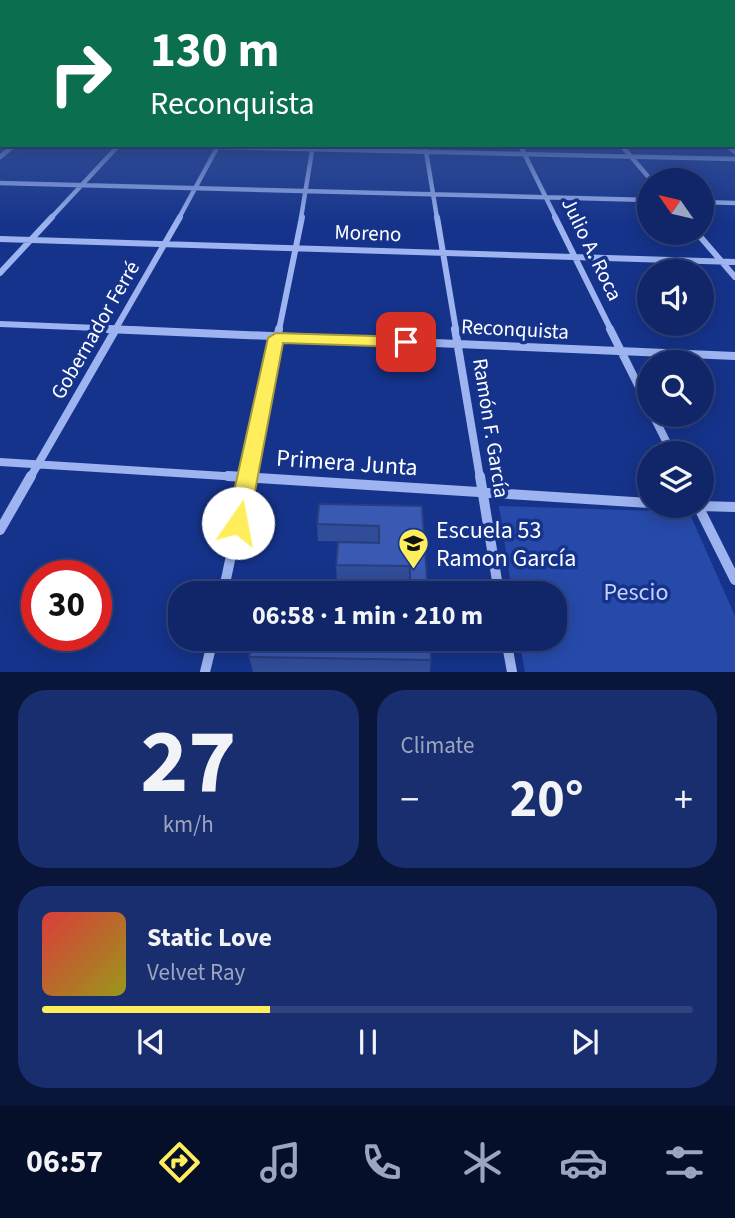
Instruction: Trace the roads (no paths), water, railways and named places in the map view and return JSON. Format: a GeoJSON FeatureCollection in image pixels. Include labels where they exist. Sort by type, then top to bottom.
{"type":"FeatureCollection","features":[{"type":"Feature","properties":{"kind":"street"},"geometry":{"type":"LineString","coordinates":[[0,273],[102,163]]}},
{"type":"Feature","properties":{"kind":"street","name":"Gobernador Ferré"},"geometry":{"type":"LineString","coordinates":[[0,530],[209,163]]}},
{"type":"Feature","properties":{"kind":"street"},"geometry":{"type":"LineString","coordinates":[[226,581],[297,246],[310,163]]}},
{"type":"Feature","properties":{"kind":"street","name":"Ramón F. García"},"geometry":{"type":"LineString","coordinates":[[428,163],[497,581]]}},
{"type":"Feature","properties":{"kind":"street","name":"Julio A. Roca"},"geometry":{"type":"LineString","coordinates":[[529,163],[637,383]]}},
{"type":"Feature","properties":{"kind":"street"},"geometry":{"type":"LineString","coordinates":[[0,183],[637,200]]}},
{"type":"Feature","properties":{"kind":"street"},"geometry":{"type":"LineString","coordinates":[[714,202],[735,203]]}},
{"type":"Feature","properties":{"kind":"street","name":"Moreno"},"geometry":{"type":"LineString","coordinates":[[0,239],[297,246],[735,262]]}},
{"type":"Feature","properties":{"kind":"street"},"geometry":{"type":"LineString","coordinates":[[707,245],[735,277]]}},
{"type":"Feature","properties":{"kind":"street","name":"Reconquista"},"geometry":{"type":"LineString","coordinates":[[0,324],[735,356]]}},
{"type":"Feature","properties":{"kind":"street","name":"Primera Junta"},"geometry":{"type":"LineString","coordinates":[[0,462],[637,502]]}},
{"type":"Feature","properties":{"kind":"street"},"geometry":{"type":"LineString","coordinates":[[714,507],[735,508]]}},
{"type":"Feature","properties":{"kind":"street"},"geometry":{"type":"LineString","coordinates":[[706,518],[735,580]]}},
{"type":"Feature","properties":{"kind":"street"},"geometry":{"type":"LineString","coordinates":[[205,672],[210,651]]}},
{"type":"Feature","properties":{"kind":"street"},"geometry":{"type":"LineString","coordinates":[[508,651],[512,672]]}},
{"type":"Feature","properties":{"kind":"place","name":"Escuela 53 Ramon García"},"geometry":{"type":"Point","coordinates":[413,571]}},
{"type":"Feature","properties":{"kind":"park label","name":"Pescio"},"geometry":{"type":"Point","coordinates":[636,592]}}]}
